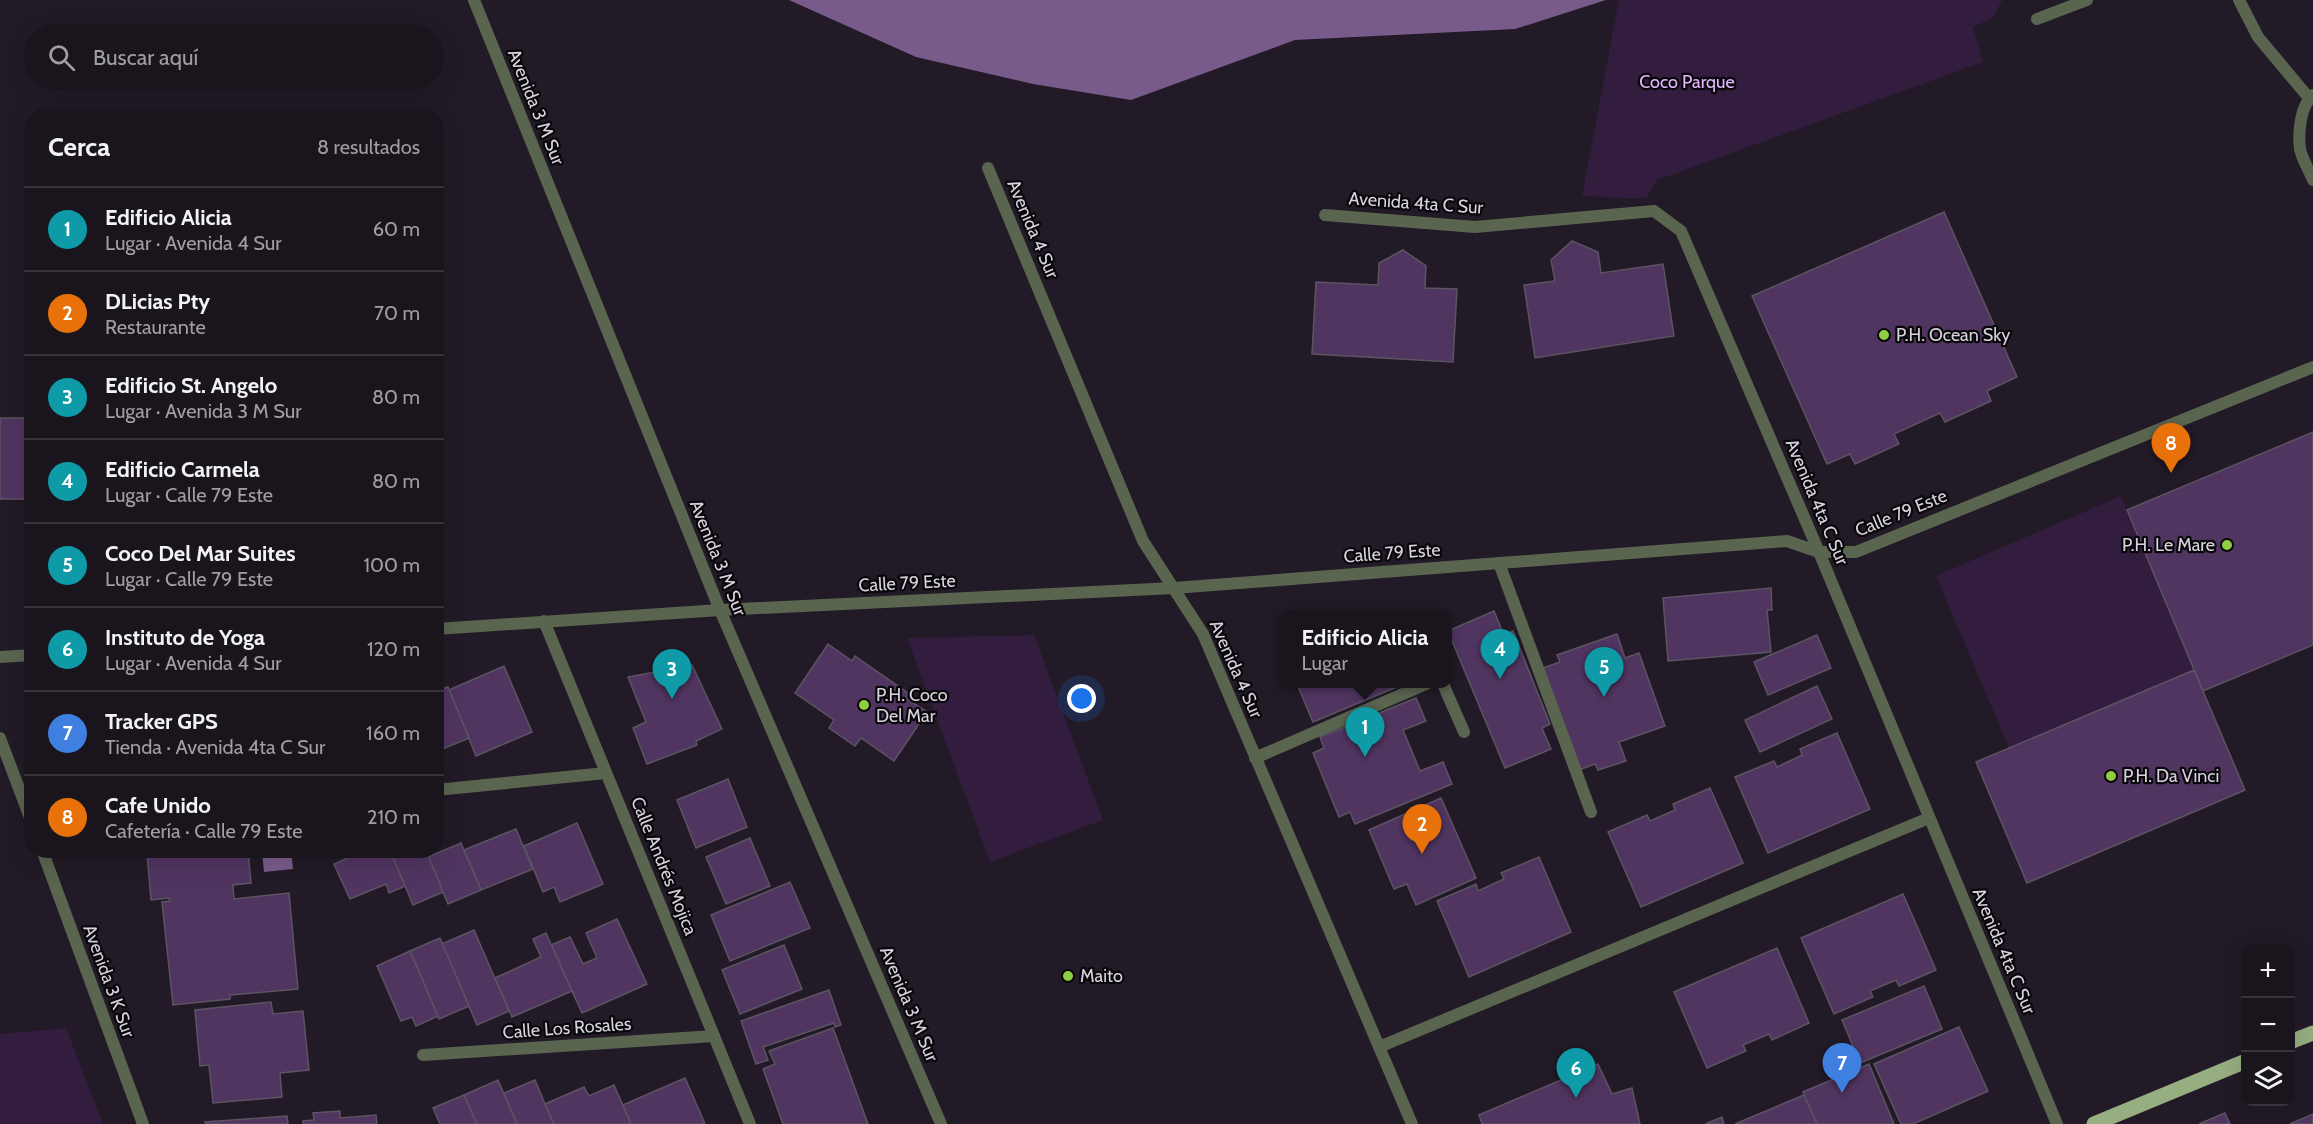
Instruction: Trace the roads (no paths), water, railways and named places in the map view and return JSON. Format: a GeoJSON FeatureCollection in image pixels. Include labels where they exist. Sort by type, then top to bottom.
{"type":"FeatureCollection","features":[{"type":"Feature","properties":{"kind":"main road"},"geometry":{"type":"LineString","coordinates":[[2295,1040],[2313,1033]]}},
{"type":"Feature","properties":{"kind":"main road"},"geometry":{"type":"LineString","coordinates":[[2094,1124],[2241,1063]]}},
{"type":"Feature","properties":{"kind":"street","name":"Avenida 3 M Sur"},"geometry":{"type":"LineString","coordinates":[[474,0],[720,610],[941,1124]]}},
{"type":"Feature","properties":{"kind":"street"},"geometry":{"type":"LineString","coordinates":[[2037,19],[2087,0]]}},
{"type":"Feature","properties":{"kind":"street"},"geometry":{"type":"LineString","coordinates":[[2240,0],[2258,37],[2311,96],[2300,123],[2300,150],[2313,180]]}},
{"type":"Feature","properties":{"kind":"street","name":"Avenida 4 Sur"},"geometry":{"type":"LineString","coordinates":[[988,168],[1143,541],[1203,634],[1412,1124]]}},
{"type":"Feature","properties":{"kind":"street","name":"Avenida 4ta C Sur"},"geometry":{"type":"LineString","coordinates":[[1325,215],[1475,227],[1654,211],[1681,231],[1820,552],[2057,1124]]}},
{"type":"Feature","properties":{"kind":"street","name":"Calle 79 Este"},"geometry":{"type":"LineString","coordinates":[[444,627],[720,610],[1174,588],[1787,541],[1820,552],[1856,552],[2313,367]]}},
{"type":"Feature","properties":{"kind":"street"},"geometry":{"type":"LineString","coordinates":[[1499,563],[1591,813]]}},
{"type":"Feature","properties":{"kind":"street","name":"Calle Andrés Mojica"},"geometry":{"type":"LineString","coordinates":[[544,621],[750,1124]]}},
{"type":"Feature","properties":{"kind":"street"},"geometry":{"type":"LineString","coordinates":[[0,657],[24,656]]}},
{"type":"Feature","properties":{"kind":"street"},"geometry":{"type":"LineString","coordinates":[[1255,758],[1416,688]]}},
{"type":"Feature","properties":{"kind":"street"},"geometry":{"type":"LineString","coordinates":[[1445,688],[1464,732]]}},
{"type":"Feature","properties":{"kind":"street"},"geometry":{"type":"LineString","coordinates":[[0,738],[24,802]]}},
{"type":"Feature","properties":{"kind":"street"},"geometry":{"type":"LineString","coordinates":[[444,789],[606,773]]}},
{"type":"Feature","properties":{"kind":"street"},"geometry":{"type":"LineString","coordinates":[[1379,1047],[1929,818]]}},
{"type":"Feature","properties":{"kind":"street","name":"Avenida 3 K Sur"},"geometry":{"type":"LineString","coordinates":[[45,858],[143,1124]]}},
{"type":"Feature","properties":{"kind":"street","name":"Calle Los Rosales"},"geometry":{"type":"LineString","coordinates":[[423,1055],[714,1036]]}},
{"type":"Feature","properties":{"kind":"place","name":"P.H. Ocean Sky"},"geometry":{"type":"Point","coordinates":[1884,335]}},
{"type":"Feature","properties":{"kind":"place","name":"Cafe Unido"},"geometry":{"type":"Point","coordinates":[2171,473]}},
{"type":"Feature","properties":{"kind":"place","name":"P.H. Le Mare"},"geometry":{"type":"Point","coordinates":[2227,545]}},
{"type":"Feature","properties":{"kind":"place","name":"Edificio Carmela"},"geometry":{"type":"Point","coordinates":[1500,679]}},
{"type":"Feature","properties":{"kind":"place","name":"Coco Del Mar Suites"},"geometry":{"type":"Point","coordinates":[1604,697]}},
{"type":"Feature","properties":{"kind":"place","name":"Edificio St. Angelo"},"geometry":{"type":"Point","coordinates":[672,699]}},
{"type":"Feature","properties":{"kind":"place","name":"P.H. Coco Del Mar"},"geometry":{"type":"Point","coordinates":[864,705]}},
{"type":"Feature","properties":{"kind":"place","name":"Edificio Alicia"},"geometry":{"type":"Point","coordinates":[1365,757]}},
{"type":"Feature","properties":{"kind":"place","name":"P.H. Da Vinci"},"geometry":{"type":"Point","coordinates":[2111,776]}},
{"type":"Feature","properties":{"kind":"place","name":"DLicias Pty"},"geometry":{"type":"Point","coordinates":[1422,854]}},
{"type":"Feature","properties":{"kind":"place","name":"Maito"},"geometry":{"type":"Point","coordinates":[1068,976]}},
{"type":"Feature","properties":{"kind":"place","name":"Tracker GPS"},"geometry":{"type":"Point","coordinates":[1842,1093]}},
{"type":"Feature","properties":{"kind":"place","name":"Instituto de Yoga"},"geometry":{"type":"Point","coordinates":[1576,1098]}},
{"type":"Feature","properties":{"kind":"park label","name":"Coco Parque"},"geometry":{"type":"Point","coordinates":[1687,82]}}]}
